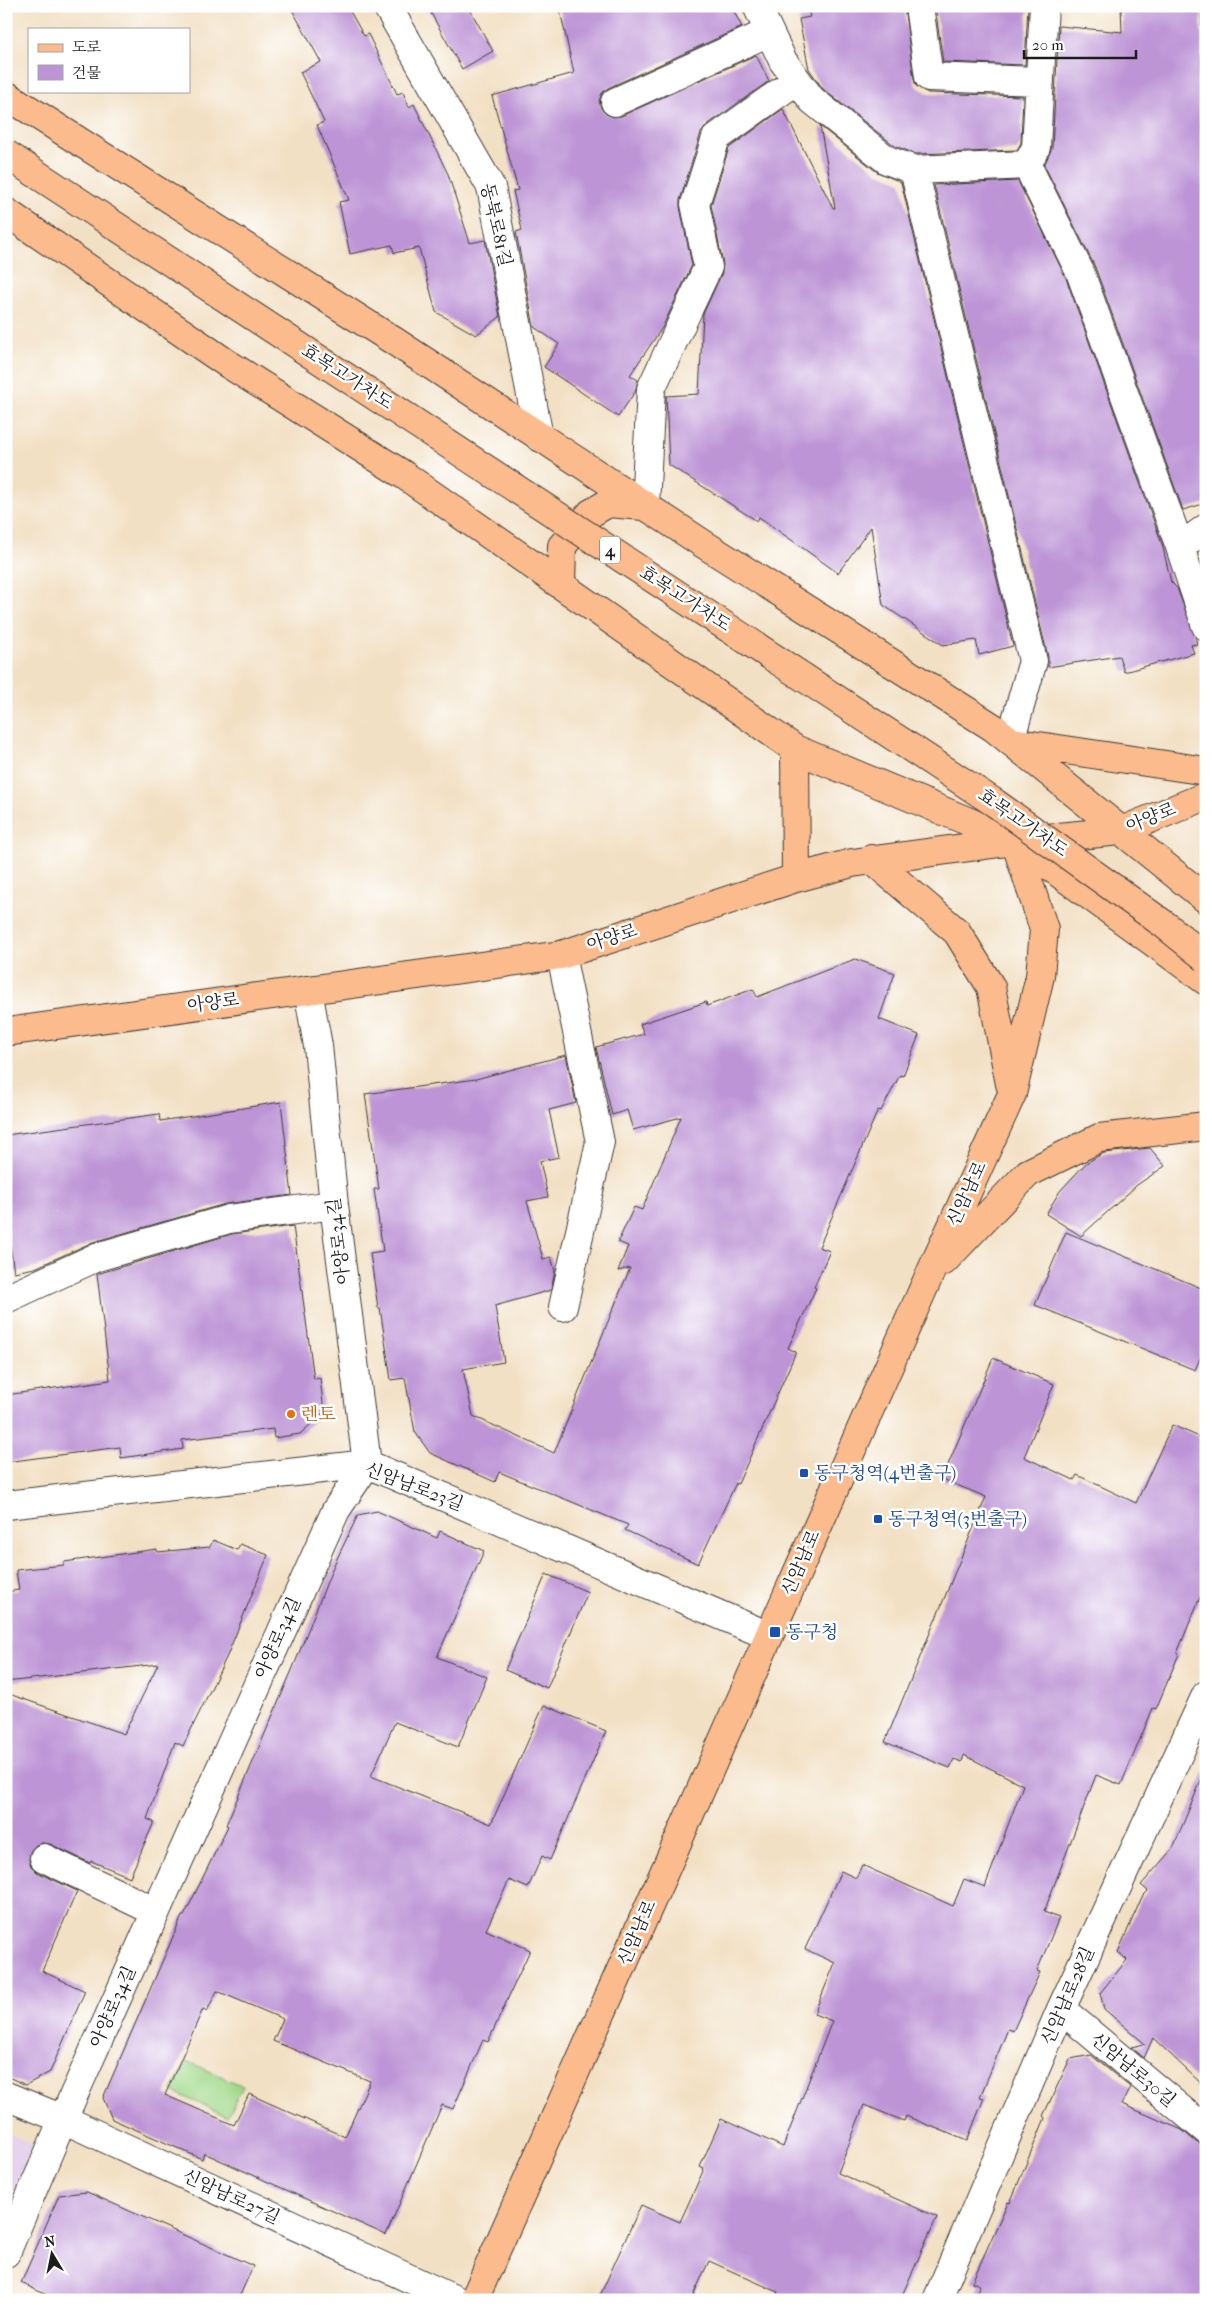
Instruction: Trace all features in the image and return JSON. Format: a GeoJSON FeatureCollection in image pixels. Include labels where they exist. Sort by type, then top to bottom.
{"type":"FeatureCollection","features":[{"type":"Feature","properties":{"kind":"main road"},"geometry":{"type":"LineString","coordinates":[[6,95],[394,341],[645,506],[994,728],[1206,899]]}},
{"type":"Feature","properties":{"kind":"main road","name":"효목고가차도"},"geometry":{"type":"LineString","coordinates":[[6,154],[995,803],[1165,925],[1206,958]]}},
{"type":"Feature","properties":{"kind":"main road"},"geometry":{"type":"LineString","coordinates":[[6,212],[225,362],[404,475],[795,749],[1015,841],[1206,981]]}},
{"type":"Feature","properties":{"kind":"main road"},"geometry":{"type":"LineString","coordinates":[[561,585],[562,546],[592,513],[608,503],[645,506]]}},
{"type":"Feature","properties":{"kind":"main road"},"geometry":{"type":"LineString","coordinates":[[1010,741],[1206,772]]}},
{"type":"Feature","properties":{"kind":"main road"},"geometry":{"type":"LineString","coordinates":[[795,749],[796,878]]}},
{"type":"Feature","properties":{"kind":"main road","name":"아양로"},"geometry":{"type":"LineString","coordinates":[[6,1032],[561,955],[796,878],[871,860],[1015,841],[1122,831],[1206,796]]}},
{"type":"Feature","properties":{"kind":"main road","name":"신암남로"},"geometry":{"type":"LineString","coordinates":[[474,2300],[929,1276],[1012,1094],[1040,976],[1044,929],[1015,841]]}},
{"type":"Feature","properties":{"kind":"main road"},"geometry":{"type":"LineString","coordinates":[[871,860],[957,932],[991,987],[1012,1094]]}},
{"type":"Feature","properties":{"kind":"main road"},"geometry":{"type":"LineString","coordinates":[[929,1276],[1028,1173],[1099,1138],[1206,1126]]}},
{"type":"Feature","properties":{"kind":"street","name":"동북로81길"},"geometry":{"type":"LineString","coordinates":[[387,6],[491,187],[539,437]]}},
{"type":"Feature","properties":{"kind":"street"},"geometry":{"type":"LineString","coordinates":[[758,6],[782,61],[812,100],[887,160],[914,170],[1027,165]]}},
{"type":"Feature","properties":{"kind":"street"},"geometry":{"type":"LineString","coordinates":[[919,6],[929,77],[1040,81]]}},
{"type":"Feature","properties":{"kind":"street"},"geometry":{"type":"LineString","coordinates":[[1027,165],[1036,146],[1044,6]]}},
{"type":"Feature","properties":{"kind":"street"},"geometry":{"type":"LineString","coordinates":[[615,102],[769,32]]}},
{"type":"Feature","properties":{"kind":"street"},"geometry":{"type":"LineString","coordinates":[[645,506],[651,389],[708,267],[695,204],[716,138],[797,80]]}},
{"type":"Feature","properties":{"kind":"street"},"geometry":{"type":"LineString","coordinates":[[1027,165],[1080,272],[1180,546],[1206,626]]}},
{"type":"Feature","properties":{"kind":"street"},"geometry":{"type":"LineString","coordinates":[[914,170],[1033,661],[1010,741]]}},
{"type":"Feature","properties":{"kind":"street"},"geometry":{"type":"LineString","coordinates":[[1180,546],[1206,528]]}},
{"type":"Feature","properties":{"kind":"street"},"geometry":{"type":"LineString","coordinates":[[561,955],[600,1142],[563,1307]]}},
{"type":"Feature","properties":{"kind":"street","name":"아양로34길"},"geometry":{"type":"LineString","coordinates":[[6,2253],[63,2119],[336,1510],[367,1464],[334,1205],[318,1046],[308,990]]}},
{"type":"Feature","properties":{"kind":"street"},"geometry":{"type":"LineString","coordinates":[[6,1299],[106,1254],[229,1219],[334,1205]]}},
{"type":"Feature","properties":{"kind":"street","name":"신암남로23길"},"geometry":{"type":"LineString","coordinates":[[6,1505],[367,1464],[769,1636]]}},
{"type":"Feature","properties":{"kind":"street","name":"신암남로28길"},"geometry":{"type":"LineString","coordinates":[[937,2300],[1060,2009],[1206,1695]]}},
{"type":"Feature","properties":{"kind":"street"},"geometry":{"type":"LineString","coordinates":[[44,1858],[156,1912]]}},
{"type":"Feature","properties":{"kind":"street","name":"신암남로30길"},"geometry":{"type":"LineString","coordinates":[[1060,2009],[1206,2130]]}},
{"type":"Feature","properties":{"kind":"street","name":"신암남로27길"},"geometry":{"type":"LineString","coordinates":[[6,2096],[63,2119],[456,2300]]}},
{"type":"Feature","properties":{"kind":"shaded area"},"geometry":{"type":"Polygon","coordinates":[[[6,2133],[33,2144],[6,2207],[6,2133]]]}},
{"type":"Feature","properties":{"kind":"green space"},"geometry":{"type":"Polygon","coordinates":[[[187,2061],[243,2086],[228,2117],[172,2091],[187,2061]]]}},
{"type":"Feature","properties":{"kind":"building"},"geometry":{"type":"Polygon","coordinates":[[[290,6],[347,6],[364,36],[368,34],[397,94],[403,92],[409,107],[414,104],[448,174],[470,243],[485,240],[500,317],[476,335],[436,312],[419,248],[394,253],[392,245],[350,254],[339,202],[349,200],[317,125],[324,122],[300,72],[321,62],[290,6]]]}},
{"type":"Feature","properties":{"kind":"building"},"geometry":{"type":"Polygon","coordinates":[[[427,6],[468,6],[493,51],[462,69],[427,6]]]}},
{"type":"Feature","properties":{"kind":"building"},"geometry":{"type":"Polygon","coordinates":[[[559,6],[731,6],[742,27],[608,88],[602,93],[599,101],[601,108],[606,114],[613,117],[621,116],[756,55],[769,81],[707,125],[701,133],[680,200],[692,265],[662,328],[630,375],[638,380],[635,392],[618,417],[544,367],[559,344],[534,327],[516,232],[522,230],[513,191],[518,190],[492,96],[574,73],[559,6]]]}},
{"type":"Feature","properties":{"kind":"building"},"geometry":{"type":"Polygon","coordinates":[[[807,6],[904,6],[916,86],[928,93],[1023,96],[1021,143],[1017,150],[916,154],[895,146],[823,89],[809,69],[799,19],[810,17],[807,6]]]}},
{"type":"Feature","properties":{"kind":"building"},"geometry":{"type":"Polygon","coordinates":[[[935,6],[1028,6],[1025,65],[943,62],[935,6]]]}},
{"type":"Feature","properties":{"kind":"building"},"geometry":{"type":"Polygon","coordinates":[[[1121,6],[1201,6],[1203,134],[1206,134],[1206,503],[1183,510],[1095,267],[1044,165],[1052,148],[1059,26],[1122,32],[1121,6]]]}},
{"type":"Feature","properties":{"kind":"building"},"geometry":{"type":"Polygon","coordinates":[[[783,109],[833,208],[835,208],[820,126],[877,172],[901,182],[1013,646],[979,655],[976,640],[943,645],[883,605],[871,527],[838,573],[759,517],[757,521],[669,465],[666,396],[699,394],[703,314],[722,273],[723,264],[711,205],[729,148],[783,109]]]}},
{"type":"Feature","properties":{"kind":"building"},"geometry":{"type":"Polygon","coordinates":[[[1018,181],[1066,278],[1162,544],[1171,582],[1177,588],[1195,636],[1197,644],[1191,645],[1194,653],[1124,672],[1119,656],[1048,667],[1048,657],[934,185],[1018,181]]]}},
{"type":"Feature","properties":{"kind":"building"},"geometry":{"type":"Polygon","coordinates":[[[855,959],[895,973],[879,1019],[919,1035],[903,1076],[900,1075],[881,1111],[878,1110],[819,1247],[830,1251],[814,1287],[816,1288],[788,1348],[796,1352],[738,1484],[736,1483],[698,1564],[625,1530],[628,1525],[499,1472],[495,1482],[430,1453],[415,1432],[405,1378],[391,1380],[370,1253],[383,1251],[374,1189],[379,1189],[365,1094],[476,1079],[566,1055],[576,1103],[549,1110],[559,1157],[540,1161],[548,1197],[527,1201],[543,1259],[551,1257],[555,1271],[551,1290],[495,1306],[504,1362],[463,1369],[473,1416],[554,1453],[630,1268],[618,1271],[628,1246],[618,1242],[634,1207],[642,1210],[681,1117],[633,1130],[627,1110],[612,1115],[596,1047],[644,1034],[640,1024],[706,1002],[707,1006],[753,989],[757,997],[855,959]]]}},
{"type":"Feature","properties":{"kind":"building"},"geometry":{"type":"Polygon","coordinates":[[[281,1102],[292,1195],[225,1204],[93,1242],[35,1268],[14,1272],[6,1218],[6,1135],[159,1114],[160,1121],[281,1102]]]}},
{"type":"Feature","properties":{"kind":"building"},"geometry":{"type":"Polygon","coordinates":[[[1150,1148],[1165,1166],[1137,1185],[1081,1236],[1046,1214],[1060,1191],[1086,1163],[1104,1153],[1150,1148]]]}},
{"type":"Feature","properties":{"kind":"building"},"geometry":{"type":"Polygon","coordinates":[[[293,1226],[314,1379],[320,1378],[324,1412],[300,1434],[274,1438],[273,1429],[182,1440],[183,1449],[121,1458],[120,1447],[6,1462],[6,1395],[110,1380],[97,1274],[232,1234],[293,1226]]]}},
{"type":"Feature","properties":{"kind":"building"},"geometry":{"type":"Polygon","coordinates":[[[1066,1232],[1206,1290],[1206,1345],[1195,1370],[1035,1305],[1066,1232]]]}},
{"type":"Feature","properties":{"kind":"building"},"geometry":{"type":"Polygon","coordinates":[[[993,1358],[1054,1384],[1024,1457],[1074,1480],[1077,1475],[1136,1503],[1172,1425],[1206,1440],[1206,1583],[1156,1709],[1153,1708],[1121,1785],[1096,1775],[1044,1912],[1059,1918],[1037,1971],[1040,1972],[1013,2031],[1008,2029],[980,2097],[984,2098],[967,2141],[906,2116],[904,2121],[864,2105],[838,2173],[937,2217],[900,2300],[774,2300],[778,2292],[709,2261],[691,2300],[598,2300],[641,2205],[680,2222],[704,2169],[700,2167],[721,2119],[783,2147],[832,2021],[814,2014],[835,1963],[805,1949],[841,1871],[856,1878],[862,1865],[953,1906],[964,1879],[985,1887],[1023,1785],[964,1755],[962,1762],[954,1759],[950,1768],[885,1742],[986,1497],[942,1479],[993,1358]]]}},
{"type":"Feature","properties":{"kind":"building"},"geometry":{"type":"Polygon","coordinates":[[[377,1511],[437,1538],[440,1531],[484,1551],[437,1657],[487,1677],[458,1747],[395,1722],[371,1776],[491,1824],[544,1705],[606,1731],[550,1860],[542,1856],[528,1888],[509,1880],[486,1930],[530,1950],[488,2042],[483,2040],[453,2109],[442,2105],[386,2235],[204,2153],[202,2159],[112,2119],[103,2098],[182,1916],[184,1916],[228,1826],[226,1825],[295,1663],[333,1567],[358,1515],[377,1511]],[[217,1991],[207,2011],[203,2009],[165,2095],[234,2125],[249,2094],[345,2137],[370,2081],[273,2041],[283,2019],[217,1991]]]}},
{"type":"Feature","properties":{"kind":"building"},"geometry":{"type":"Polygon","coordinates":[[[213,1540],[237,1550],[240,1544],[268,1555],[227,1656],[183,1746],[175,1742],[147,1819],[154,1822],[130,1877],[91,1861],[90,1863],[50,1844],[42,1843],[36,1845],[30,1852],[29,1860],[31,1866],[37,1872],[77,1891],[42,1971],[85,1991],[50,2072],[26,2085],[6,2076],[6,1693],[124,1734],[158,1664],[6,1682],[6,1592],[19,1590],[16,1570],[64,1565],[64,1562],[157,1549],[157,1552],[210,1547],[213,1540]]]}},
{"type":"Feature","properties":{"kind":"building"},"geometry":{"type":"Polygon","coordinates":[[[546,1574],[588,1592],[547,1688],[505,1670],[546,1574]]]}},
{"type":"Feature","properties":{"kind":"building"},"geometry":{"type":"Polygon","coordinates":[[[1205,1771],[1206,2088],[1153,2038],[1144,2058],[1131,2047],[1145,2044],[1104,2009],[1100,1993],[1127,1960],[1118,1952],[1142,1897],[1148,1891],[1141,1885],[1173,1848],[1205,1771]]]}},
{"type":"Feature","properties":{"kind":"building"},"geometry":{"type":"Polygon","coordinates":[[[1091,2055],[1130,2087],[1122,2104],[1182,2130],[1196,2142],[1206,2145],[1206,2300],[973,2300],[980,2285],[972,2282],[1008,2202],[1010,2203],[1045,2118],[1043,2116],[1070,2059],[1091,2055]]]}},
{"type":"Feature","properties":{"kind":"building"},"geometry":{"type":"Polygon","coordinates":[[[87,2192],[253,2266],[238,2300],[58,2300],[21,2283],[59,2195],[87,2192]]]}},
{"type":"Feature","properties":{"kind":"place","name":"렌토"},"geometry":{"type":"Point","coordinates":[291,1414]}},
{"type":"Feature","properties":{"kind":"place","name":"동구청역(4번출구)"},"geometry":{"type":"Point","coordinates":[804,1473]}},
{"type":"Feature","properties":{"kind":"place","name":"동구청역(3번출구)"},"geometry":{"type":"Point","coordinates":[878,1519]}},
{"type":"Feature","properties":{"kind":"place","name":"동구청"},"geometry":{"type":"Point","coordinates":[775,1632]}}]}
